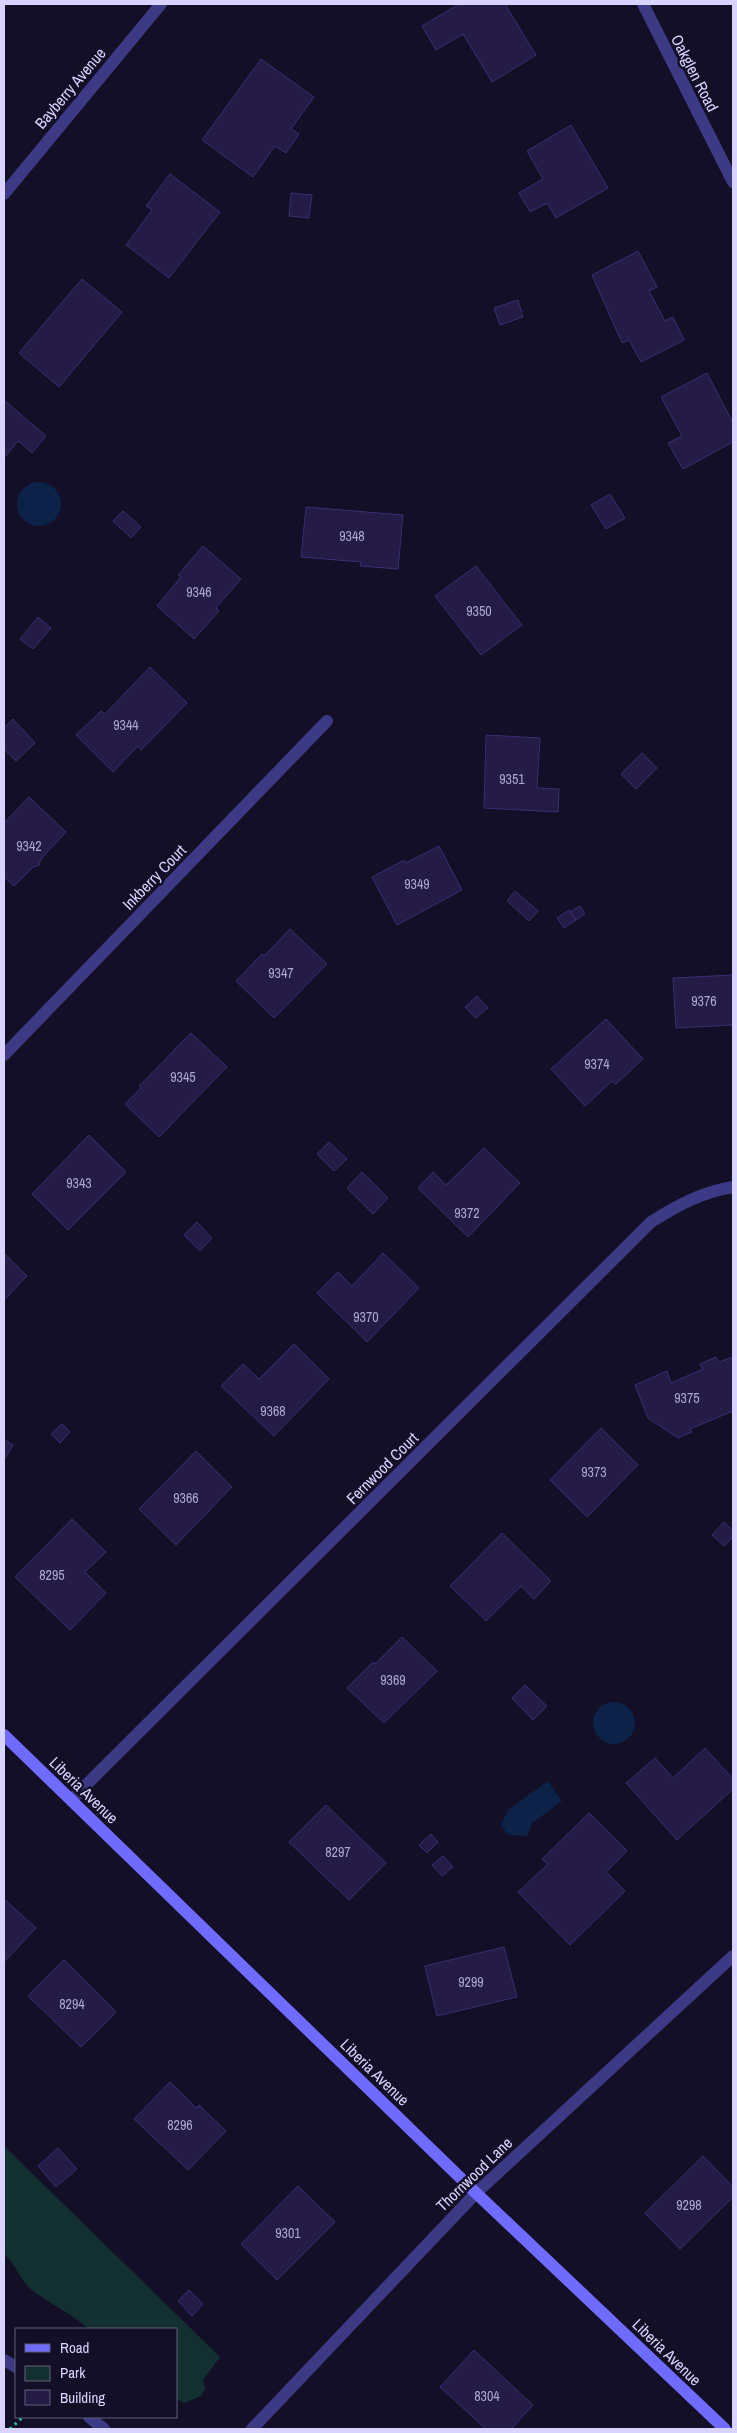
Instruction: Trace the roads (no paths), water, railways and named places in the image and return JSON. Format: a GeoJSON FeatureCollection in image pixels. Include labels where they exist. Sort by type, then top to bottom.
{"type":"FeatureCollection","features":[{"type":"Feature","properties":{"kind":"main road","name":"Liberia Avenue"},"geometry":{"type":"LineString","coordinates":[[4,1735],[476,2193],[725,2429]]}},
{"type":"Feature","properties":{"kind":"street","name":"Bayberry Avenue"},"geometry":{"type":"LineString","coordinates":[[4,194],[160,4]]}},
{"type":"Feature","properties":{"kind":"street","name":"Oakglen Road"},"geometry":{"type":"LineString","coordinates":[[643,4],[733,182]]}},
{"type":"Feature","properties":{"kind":"street","name":"Inkberry Court"},"geometry":{"type":"LineString","coordinates":[[4,1055],[327,721]]}},
{"type":"Feature","properties":{"kind":"street","name":"Fernwood Court"},"geometry":{"type":"LineString","coordinates":[[71,1800],[652,1222],[685,1201],[714,1190],[733,1187]]}},
{"type":"Feature","properties":{"kind":"street","name":"Thornwood Lane"},"geometry":{"type":"LineString","coordinates":[[252,2429],[476,2193],[733,1956]]}},
{"type":"Feature","properties":{"kind":"street"},"geometry":{"type":"LineString","coordinates":[[4,2360],[15,2366]]}},
{"type":"Feature","properties":{"kind":"street"},"geometry":{"type":"LineString","coordinates":[[90,2418],[104,2429]]}},
{"type":"Feature","properties":{"kind":"water"},"geometry":{"type":"Polygon","coordinates":[[[35,482],[43,482],[55,488],[61,504],[55,520],[43,526],[35,526],[23,520],[17,508],[17,500],[23,488],[35,482]]]}},
{"type":"Feature","properties":{"kind":"water"},"geometry":{"type":"Polygon","coordinates":[[[618,1702],[626,1705],[632,1711],[635,1723],[632,1735],[626,1741],[610,1744],[602,1741],[596,1735],[593,1719],[596,1711],[602,1705],[618,1702]]]}},
{"type":"Feature","properties":{"kind":"water"},"geometry":{"type":"Polygon","coordinates":[[[548,1781],[562,1801],[532,1823],[527,1836],[508,1835],[501,1825],[508,1810],[548,1781]]]}}]}
